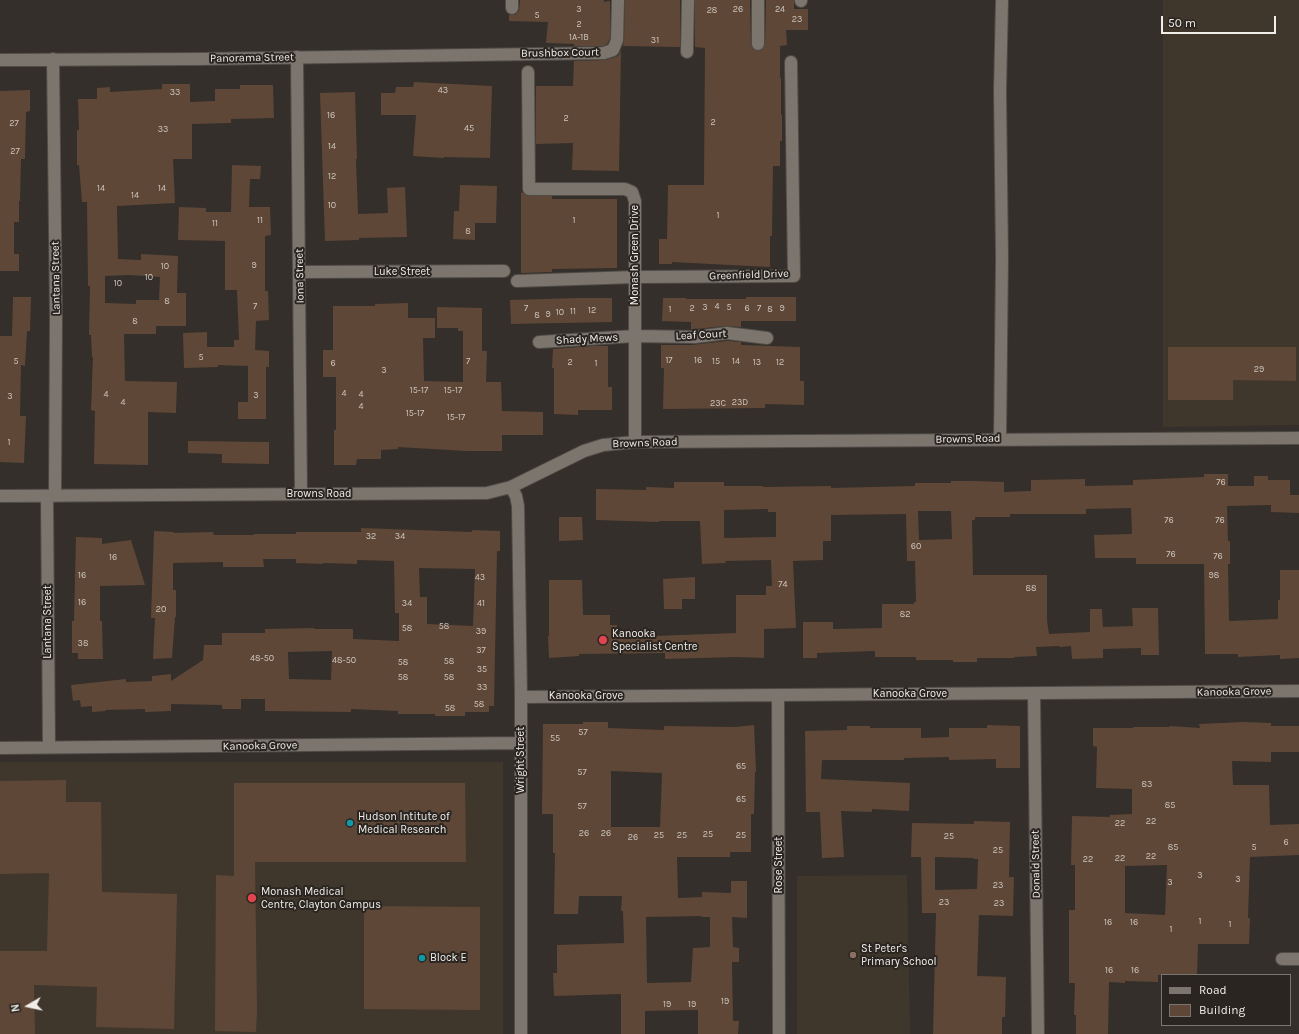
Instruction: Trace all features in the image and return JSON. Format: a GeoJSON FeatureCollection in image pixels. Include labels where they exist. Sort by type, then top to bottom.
{"type":"FeatureCollection","features":[{"type":"Feature","properties":{"kind":"street","name":"Brushbox Court"},"geometry":{"type":"LineString","coordinates":[[503,54],[604,53],[613,50],[617,40],[618,0]]}},
{"type":"Feature","properties":{"kind":"street"},"geometry":{"type":"LineString","coordinates":[[688,0],[688,52]]}},
{"type":"Feature","properties":{"kind":"street"},"geometry":{"type":"LineString","coordinates":[[758,0],[758,44]]}},
{"type":"Feature","properties":{"kind":"street"},"geometry":{"type":"LineString","coordinates":[[1000,439],[1002,266],[1000,91],[1002,0]]}},
{"type":"Feature","properties":{"kind":"street","name":"Panorama Street"},"geometry":{"type":"LineString","coordinates":[[0,60],[199,59],[503,54]]}},
{"type":"Feature","properties":{"kind":"street","name":"Iona Street"},"geometry":{"type":"LineString","coordinates":[[297,57],[301,494]]}},
{"type":"Feature","properties":{"kind":"street","name":"Lantana Street"},"geometry":{"type":"LineString","coordinates":[[49,747],[51,496],[56,318],[54,59]]}},
{"type":"Feature","properties":{"kind":"street","name":"Greenfield Drive"},"geometry":{"type":"LineString","coordinates":[[517,281],[794,276],[791,62]]}},
{"type":"Feature","properties":{"kind":"street","name":"Monash Green Drive"},"geometry":{"type":"LineString","coordinates":[[528,72],[529,189],[625,189],[632,192],[635,201],[635,442]]}},
{"type":"Feature","properties":{"kind":"street","name":"Luke Street"},"geometry":{"type":"LineString","coordinates":[[300,272],[504,271]]}},
{"type":"Feature","properties":{"kind":"street","name":"Leaf Court"},"geometry":{"type":"LineString","coordinates":[[635,336],[695,337],[727,333],[767,338]]}},
{"type":"Feature","properties":{"kind":"street","name":"Shady Mews"},"geometry":{"type":"LineString","coordinates":[[539,342],[635,336]]}},
{"type":"Feature","properties":{"kind":"street","name":"Browns Road"},"geometry":{"type":"LineString","coordinates":[[0,496],[487,493],[511,487],[584,451],[603,445],[635,442],[1299,438]]}},
{"type":"Feature","properties":{"kind":"street","name":"Wright Street"},"geometry":{"type":"LineString","coordinates":[[511,487],[516,496],[518,506],[521,697],[521,1034]]}},
{"type":"Feature","properties":{"kind":"street","name":"Kanooka Grove"},"geometry":{"type":"LineString","coordinates":[[521,697],[1299,691]]}},
{"type":"Feature","properties":{"kind":"street","name":"Donald Street"},"geometry":{"type":"LineString","coordinates":[[1034,694],[1038,1034]]}},
{"type":"Feature","properties":{"kind":"street","name":"Rose Street"},"geometry":{"type":"LineString","coordinates":[[778,696],[779,1034]]}},
{"type":"Feature","properties":{"kind":"street","name":"Kanooka Grove"},"geometry":{"type":"LineString","coordinates":[[0,748],[520,743]]}},
{"type":"Feature","properties":{"kind":"street"},"geometry":{"type":"LineString","coordinates":[[1282,959],[1299,959]]}},
{"type":"Feature","properties":{"kind":"shaded area"},"geometry":{"type":"Polygon","coordinates":[[[1163,0],[1299,0],[1299,425],[1163,427],[1163,0]]]}},
{"type":"Feature","properties":{"kind":"shaded area","name":"Monash Medical Centre, Clayton Campus"},"geometry":{"type":"Polygon","coordinates":[[[0,762],[503,762],[503,1034],[0,1034],[0,762]]]}},
{"type":"Feature","properties":{"kind":"shaded area","name":"St Peter's Primary School"},"geometry":{"type":"Polygon","coordinates":[[[907,875],[910,1034],[797,1034],[797,876],[907,875]]]}},
{"type":"Feature","properties":{"kind":"building"},"geometry":{"type":"Polygon","coordinates":[[[520,0],[610,1],[610,38],[607,44],[603,46],[574,46],[574,44],[546,43],[548,22],[509,21],[509,15],[515,15],[519,11],[520,0]]]}},
{"type":"Feature","properties":{"kind":"building"},"geometry":{"type":"Polygon","coordinates":[[[625,0],[680,0],[680,47],[623,46],[625,0]]]}},
{"type":"Feature","properties":{"kind":"building"},"geometry":{"type":"Polygon","coordinates":[[[695,0],[750,0],[751,44],[752,48],[758,51],[762,50],[765,44],[766,0],[794,0],[794,9],[808,9],[808,30],[786,30],[787,45],[780,46],[782,141],[780,141],[780,166],[773,166],[770,267],[672,262],[672,264],[659,264],[659,239],[667,239],[668,185],[704,185],[705,48],[695,47],[695,0]]]}},
{"type":"Feature","properties":{"kind":"building"},"geometry":{"type":"Polygon","coordinates":[[[621,51],[619,171],[572,170],[573,143],[536,144],[536,86],[573,86],[574,61],[606,60],[618,56],[621,51]]]}},
{"type":"Feature","properties":{"kind":"building"},"geometry":{"type":"Polygon","coordinates":[[[414,82],[492,86],[490,158],[413,156],[416,115],[381,115],[381,93],[395,93],[396,87],[413,87],[414,82]]]}},
{"type":"Feature","properties":{"kind":"building"},"geometry":{"type":"Polygon","coordinates":[[[162,84],[190,84],[190,102],[215,101],[215,89],[240,89],[240,85],[273,85],[274,118],[231,119],[231,123],[192,124],[192,159],[173,159],[175,203],[117,206],[118,259],[141,260],[141,254],[178,256],[177,293],[186,293],[186,326],[156,326],[156,334],[124,334],[125,381],[177,382],[176,413],[148,412],[148,465],[94,464],[95,411],[91,410],[93,357],[91,335],[89,335],[90,286],[88,286],[87,202],[82,202],[79,165],[77,165],[77,130],[79,130],[78,99],[97,99],[97,88],[110,87],[110,92],[162,89],[162,84]],[[130,275],[105,276],[105,303],[136,304],[136,300],[159,300],[160,277],[130,275]]]}},
{"type":"Feature","properties":{"kind":"building"},"geometry":{"type":"Polygon","coordinates":[[[30,90],[30,111],[26,112],[25,159],[21,159],[19,222],[14,222],[14,254],[19,254],[19,271],[0,271],[0,91],[30,90]]]}},
{"type":"Feature","properties":{"kind":"building"},"geometry":{"type":"Polygon","coordinates":[[[355,92],[358,214],[388,213],[387,188],[405,187],[407,237],[359,238],[359,240],[325,241],[320,93],[355,92]]]}},
{"type":"Feature","properties":{"kind":"building"},"geometry":{"type":"Polygon","coordinates":[[[232,165],[261,166],[260,179],[250,179],[249,207],[270,207],[271,235],[265,236],[265,291],[268,291],[269,320],[256,321],[255,350],[269,351],[269,367],[266,367],[266,419],[238,419],[238,402],[248,402],[248,366],[218,365],[218,367],[184,368],[183,333],[207,332],[207,347],[234,347],[234,340],[239,340],[237,290],[225,290],[225,241],[178,240],[179,207],[206,208],[206,212],[231,212],[232,165]]]}},
{"type":"Feature","properties":{"kind":"building"},"geometry":{"type":"Polygon","coordinates":[[[460,185],[497,186],[496,223],[475,223],[475,240],[453,239],[454,211],[459,211],[460,185]]]}},
{"type":"Feature","properties":{"kind":"building"},"geometry":{"type":"Polygon","coordinates":[[[521,192],[529,196],[552,196],[552,199],[617,199],[617,268],[552,269],[552,272],[521,273],[521,192]]]}},
{"type":"Feature","properties":{"kind":"building"},"geometry":{"type":"Polygon","coordinates":[[[13,297],[31,297],[30,331],[27,331],[25,366],[21,365],[20,416],[26,416],[24,463],[0,462],[0,336],[12,336],[13,297]]]}},
{"type":"Feature","properties":{"kind":"building"},"geometry":{"type":"Polygon","coordinates":[[[746,297],[796,297],[796,321],[741,321],[741,327],[726,326],[691,329],[691,322],[662,321],[663,298],[746,299],[746,297]]]}},
{"type":"Feature","properties":{"kind":"building"},"geometry":{"type":"Polygon","coordinates":[[[612,298],[612,322],[511,324],[510,300],[612,298]]]}},
{"type":"Feature","properties":{"kind":"building"},"geometry":{"type":"Polygon","coordinates":[[[408,303],[408,318],[435,318],[435,338],[423,338],[424,381],[463,382],[463,331],[458,331],[458,328],[437,328],[437,307],[482,308],[482,351],[487,351],[486,382],[501,382],[502,411],[543,412],[543,435],[502,435],[502,451],[467,451],[398,447],[398,449],[381,450],[381,459],[357,459],[356,465],[334,465],[334,430],[336,430],[336,377],[323,377],[323,350],[333,350],[333,306],[375,306],[375,304],[408,303]]]}},
{"type":"Feature","properties":{"kind":"building"},"geometry":{"type":"Polygon","coordinates":[[[727,341],[741,342],[741,345],[800,347],[800,381],[804,381],[804,405],[765,404],[765,408],[663,409],[664,368],[661,368],[661,345],[691,345],[727,341]]]}},
{"type":"Feature","properties":{"kind":"building"},"geometry":{"type":"Polygon","coordinates":[[[608,346],[608,387],[612,387],[612,410],[578,410],[578,415],[554,414],[554,368],[552,368],[553,349],[608,346]]]}},
{"type":"Feature","properties":{"kind":"building"},"geometry":{"type":"Polygon","coordinates":[[[1168,347],[1296,347],[1296,381],[1233,380],[1233,400],[1168,400],[1168,347]]]}},
{"type":"Feature","properties":{"kind":"building"},"geometry":{"type":"Polygon","coordinates":[[[188,441],[269,442],[269,464],[222,463],[222,454],[188,453],[188,441]]]}},
{"type":"Feature","properties":{"kind":"building"},"geometry":{"type":"Polygon","coordinates":[[[1204,474],[1228,474],[1228,486],[1254,486],[1254,476],[1268,476],[1268,480],[1290,480],[1290,495],[1299,495],[1299,513],[1271,512],[1271,505],[1227,506],[1228,541],[1230,541],[1230,564],[1228,564],[1229,621],[1278,619],[1278,600],[1280,600],[1280,570],[1299,570],[1299,658],[1280,659],[1280,655],[1238,657],[1238,654],[1205,654],[1204,564],[1136,564],[1136,558],[1095,558],[1094,535],[1132,534],[1131,508],[1086,509],[1086,514],[1010,514],[1010,517],[975,517],[975,520],[972,520],[973,575],[1047,575],[1047,621],[1049,634],[1090,632],[1090,609],[1102,609],[1103,627],[1133,626],[1132,608],[1158,608],[1159,655],[1141,655],[1141,648],[1103,649],[1103,658],[1072,659],[1071,646],[1059,646],[1036,647],[1037,656],[1014,658],[977,658],[977,662],[953,662],[953,660],[916,660],[916,657],[875,657],[875,651],[817,653],[817,658],[803,658],[803,622],[833,622],[833,629],[882,628],[882,604],[914,604],[914,602],[916,602],[915,561],[907,561],[906,514],[831,515],[831,541],[823,541],[823,560],[793,561],[796,628],[764,629],[764,658],[736,657],[665,659],[665,653],[579,654],[579,656],[549,658],[549,580],[582,580],[583,615],[610,615],[610,625],[617,625],[617,630],[655,629],[655,636],[736,633],[736,595],[766,595],[766,586],[772,586],[771,560],[725,561],[726,563],[702,564],[700,521],[659,522],[596,520],[596,489],[646,490],[646,487],[674,488],[674,482],[724,482],[724,486],[831,486],[831,488],[915,486],[915,483],[951,483],[951,481],[974,481],[1004,482],[1004,492],[1031,491],[1031,480],[1085,479],[1085,486],[1133,485],[1133,480],[1204,477],[1204,474]],[[768,509],[724,510],[724,538],[776,537],[776,512],[768,512],[768,509]],[[918,511],[919,540],[952,539],[951,511],[918,511]]]}},
{"type":"Feature","properties":{"kind":"building"},"geometry":{"type":"Polygon","coordinates":[[[559,517],[582,517],[583,540],[559,541],[559,517]]]}},
{"type":"Feature","properties":{"kind":"building"},"geometry":{"type":"Polygon","coordinates":[[[361,528],[472,532],[472,530],[500,531],[500,551],[497,551],[494,706],[489,706],[489,712],[465,712],[465,716],[435,716],[435,714],[398,714],[398,711],[351,709],[351,712],[265,711],[265,699],[241,699],[241,709],[222,709],[222,705],[171,704],[171,711],[145,712],[145,709],[105,710],[106,711],[92,712],[92,706],[81,707],[80,700],[73,701],[71,685],[126,679],[126,682],[152,681],[152,676],[171,674],[171,681],[203,660],[204,645],[222,645],[222,633],[265,633],[265,629],[353,629],[353,639],[399,641],[399,613],[395,613],[394,561],[357,560],[357,564],[323,564],[296,563],[296,559],[263,559],[264,567],[223,567],[223,562],[173,563],[173,590],[176,590],[176,617],[172,658],[153,659],[155,618],[151,618],[154,531],[174,533],[213,532],[214,535],[296,534],[296,532],[361,532],[361,528]],[[419,568],[420,597],[427,597],[427,624],[473,626],[475,569],[419,568]],[[332,651],[288,652],[289,679],[331,680],[332,651]]]}},
{"type":"Feature","properties":{"kind":"building"},"geometry":{"type":"Polygon","coordinates":[[[76,537],[102,538],[102,544],[131,540],[145,585],[100,586],[100,621],[102,621],[103,659],[78,659],[78,653],[72,653],[76,537]]]}},
{"type":"Feature","properties":{"kind":"building"},"geometry":{"type":"Polygon","coordinates":[[[695,577],[695,599],[682,599],[682,609],[664,609],[663,579],[695,577]]]}},
{"type":"Feature","properties":{"kind":"building"},"geometry":{"type":"Polygon","coordinates":[[[583,722],[608,722],[608,728],[664,730],[664,726],[735,727],[754,725],[756,772],[754,814],[751,814],[751,852],[730,852],[730,857],[677,857],[678,898],[702,897],[702,892],[731,893],[731,881],[747,881],[747,918],[732,917],[733,947],[739,948],[739,962],[732,962],[733,1021],[739,1021],[738,1034],[698,1034],[698,1010],[645,1011],[645,1034],[621,1034],[621,994],[554,996],[553,973],[557,973],[557,945],[624,943],[623,911],[621,911],[622,896],[579,896],[578,914],[554,914],[555,853],[553,853],[553,814],[542,814],[543,724],[583,724],[583,722]],[[611,771],[611,827],[660,827],[662,773],[611,771]],[[646,917],[647,983],[691,982],[693,948],[710,947],[710,917],[646,917]]]}},
{"type":"Feature","properties":{"kind":"building"},"geometry":{"type":"Polygon","coordinates":[[[1244,722],[1271,723],[1271,726],[1299,726],[1299,752],[1271,752],[1271,762],[1232,761],[1233,785],[1269,785],[1270,825],[1299,824],[1299,855],[1250,857],[1248,918],[1250,918],[1249,944],[1198,944],[1197,974],[1161,974],[1158,975],[1158,982],[1109,982],[1108,1034],[1076,1034],[1076,1015],[1074,1015],[1075,983],[1069,983],[1069,910],[1075,910],[1075,865],[1071,865],[1072,816],[1110,817],[1110,815],[1132,814],[1132,789],[1096,788],[1097,747],[1093,746],[1093,728],[1170,726],[1200,728],[1199,724],[1244,722]],[[1167,865],[1125,866],[1125,913],[1165,915],[1167,865]]]}},
{"type":"Feature","properties":{"kind":"building"},"geometry":{"type":"Polygon","coordinates":[[[987,725],[1020,726],[1020,768],[996,768],[996,759],[949,760],[949,757],[904,758],[904,760],[822,760],[821,779],[910,783],[909,811],[872,809],[872,812],[841,811],[844,857],[822,858],[820,812],[806,812],[805,731],[847,730],[847,726],[870,726],[870,728],[921,728],[921,738],[949,737],[949,728],[987,728],[987,725]]]}},
{"type":"Feature","properties":{"kind":"building"},"geometry":{"type":"Polygon","coordinates":[[[66,780],[66,802],[101,802],[102,892],[177,894],[174,1029],[96,1027],[97,987],[34,985],[35,1034],[0,1034],[0,951],[47,951],[49,873],[0,874],[0,781],[66,780]]]}},
{"type":"Feature","properties":{"kind":"building","name":"Hudson Intitute of Medical Research"},"geometry":{"type":"Polygon","coordinates":[[[234,783],[465,783],[466,862],[255,862],[256,1032],[215,1031],[216,875],[234,876],[234,783]]]}},
{"type":"Feature","properties":{"kind":"building"},"geometry":{"type":"Polygon","coordinates":[[[974,821],[1010,822],[1009,877],[1014,877],[1013,916],[979,915],[977,976],[1006,977],[1005,1017],[1002,1017],[1002,1034],[933,1034],[936,913],[922,913],[921,857],[911,857],[912,823],[974,824],[974,821]],[[935,857],[935,890],[977,889],[978,859],[973,859],[974,858],[935,857]]]}},
{"type":"Feature","properties":{"kind":"building","name":"Block E"},"geometry":{"type":"Polygon","coordinates":[[[364,906],[480,907],[480,1010],[364,1009],[364,906]]]}},
{"type":"Feature","properties":{"kind":"place","name":"Kanooka Specialist Centre"},"geometry":{"type":"Point","coordinates":[603,640]}},
{"type":"Feature","properties":{"kind":"place","name":"Hudson Intitute of Medical Research"},"geometry":{"type":"Point","coordinates":[350,823]}},
{"type":"Feature","properties":{"kind":"place","name":"Monash Medical Centre, Clayton Campus"},"geometry":{"type":"Point","coordinates":[252,898]}},
{"type":"Feature","properties":{"kind":"place","name":"St Peter's Primary School"},"geometry":{"type":"Point","coordinates":[853,955]}},
{"type":"Feature","properties":{"kind":"place","name":"Block E"},"geometry":{"type":"Point","coordinates":[422,958]}}]}
